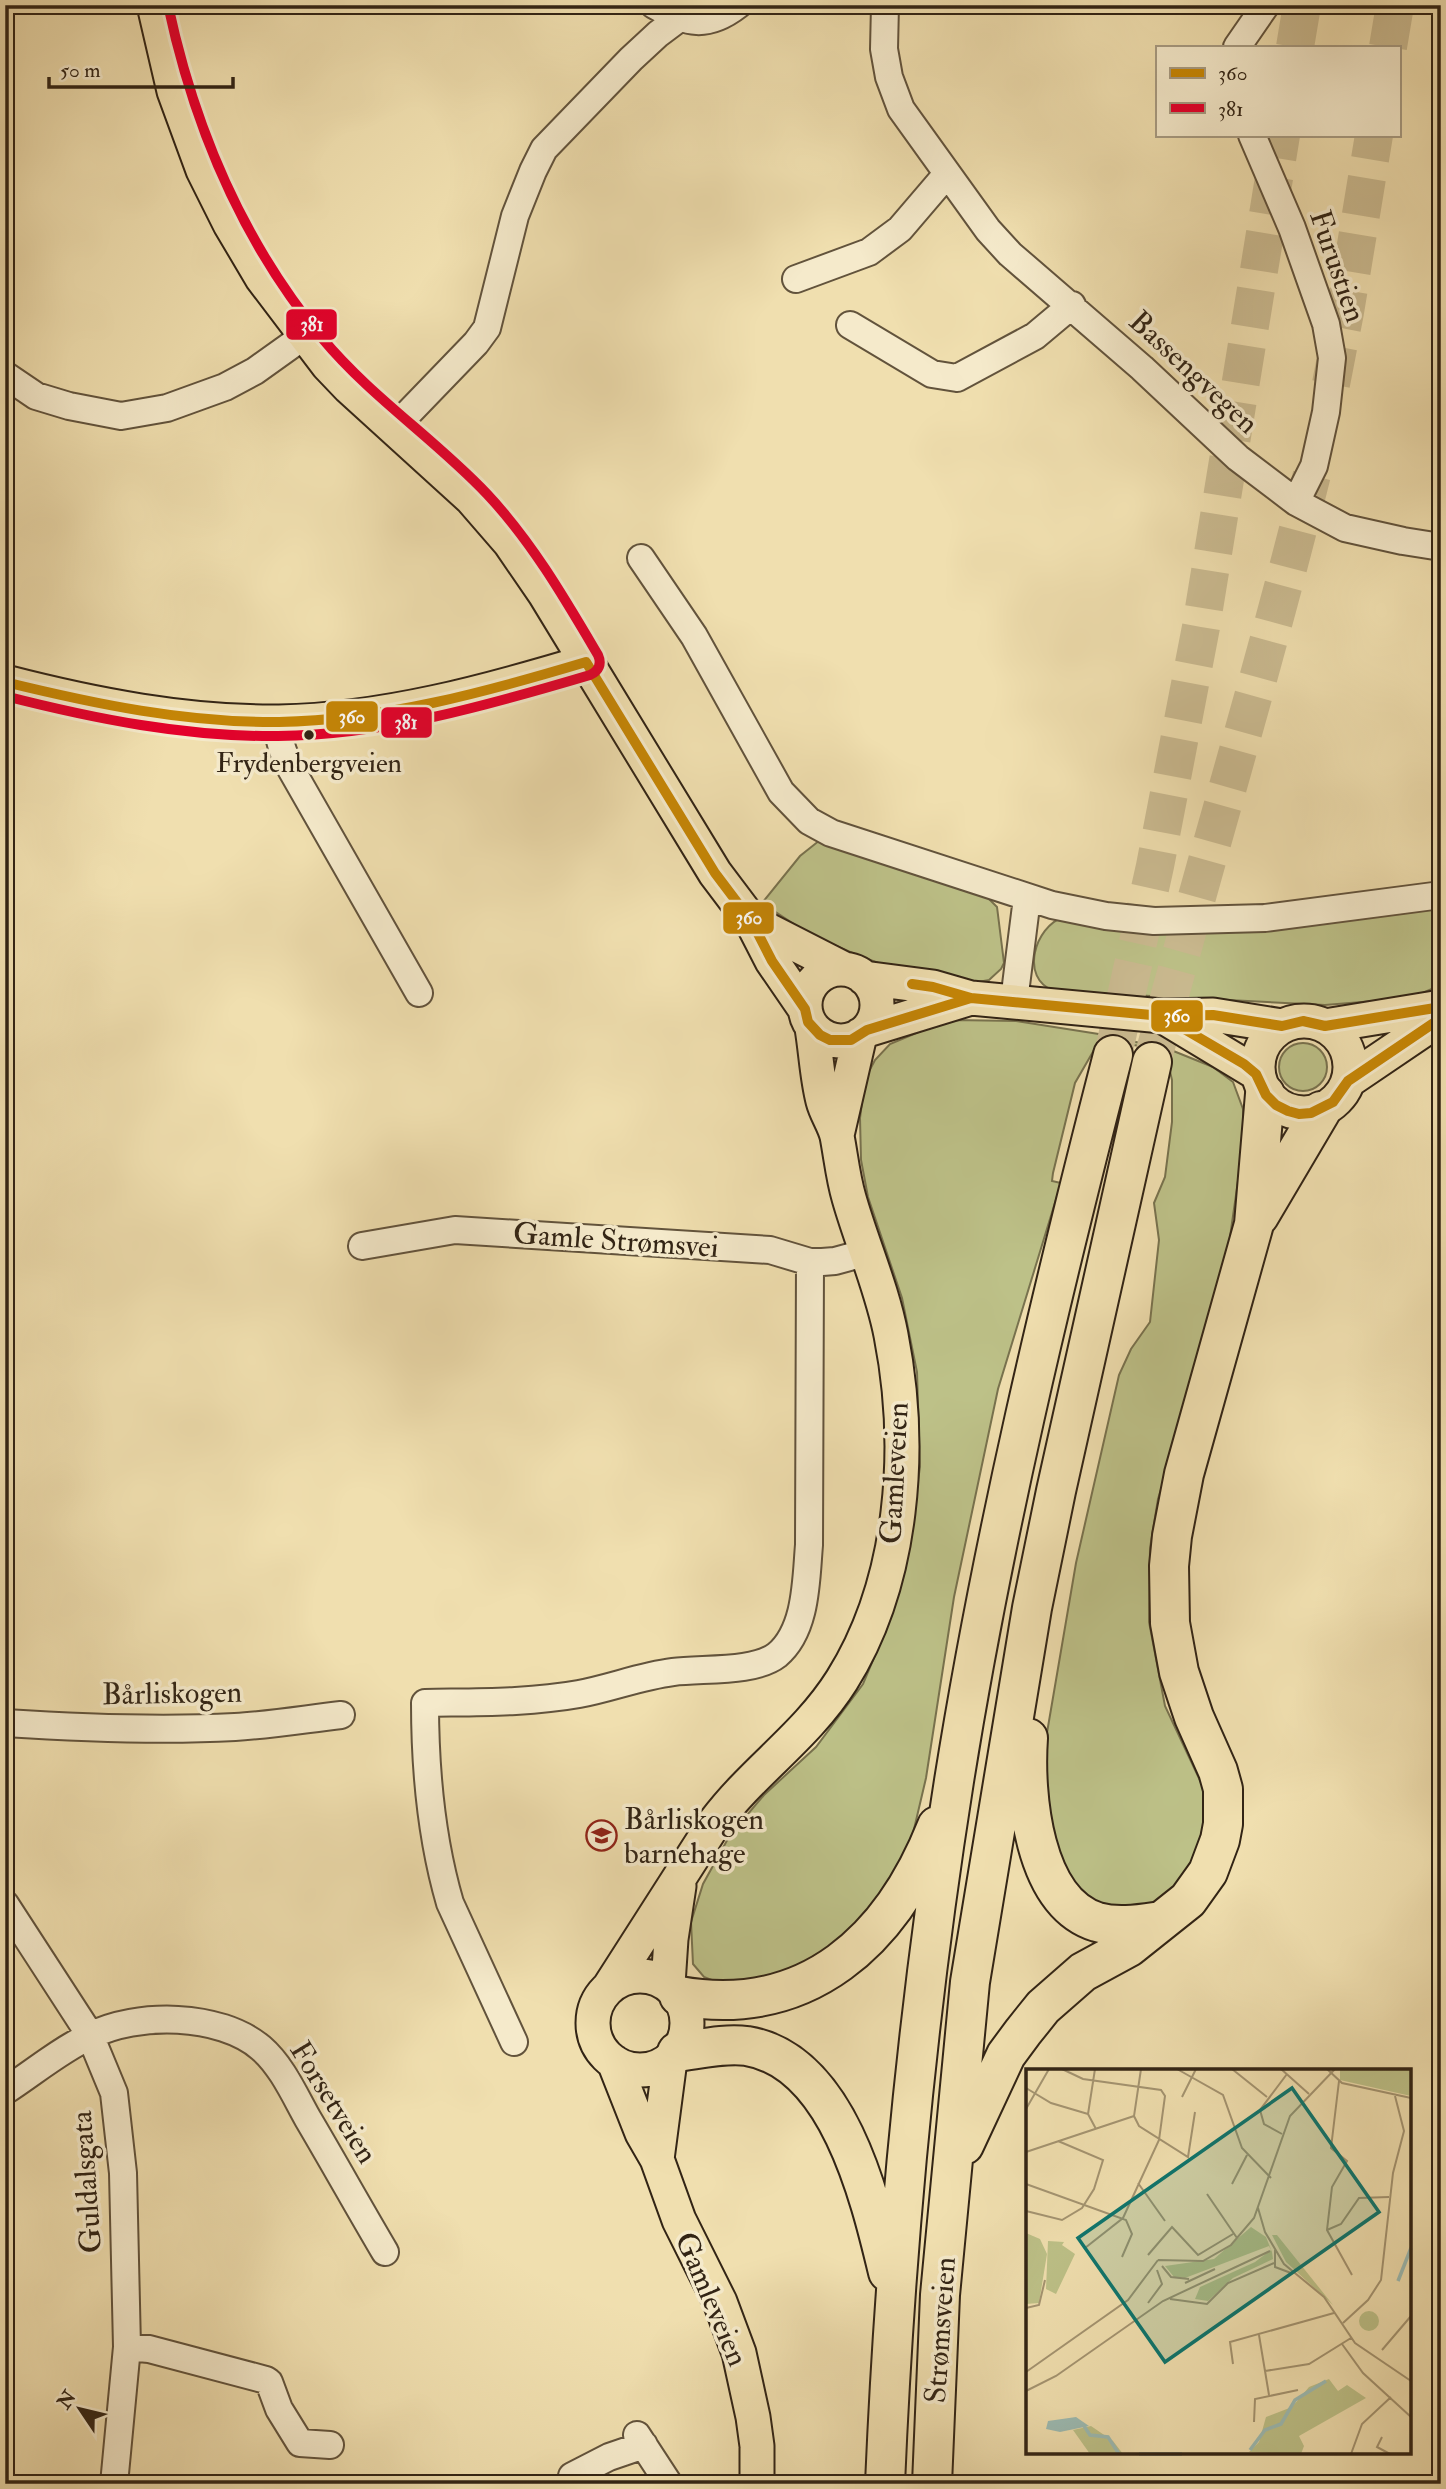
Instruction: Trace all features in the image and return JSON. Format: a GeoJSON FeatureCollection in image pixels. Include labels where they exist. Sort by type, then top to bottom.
{"type":"FeatureCollection","features":[{"type":"Feature","properties":{"kind":"highway"},"geometry":{"type":"LineString","coordinates":[[894,2301],[914,2083],[954,1782],[1011,1484],[1071,1216],[1113,1055]]}},
{"type":"Feature","properties":{"kind":"highway"},"geometry":{"type":"LineString","coordinates":[[1152,1062],[1032,1608],[1027,1768],[1037,1841],[1050,1880],[1071,1907],[1084,1917],[1099,1923],[1126,1926],[1161,1921]]}},
{"type":"Feature","properties":{"kind":"highway"},"geometry":{"type":"LineString","coordinates":[[951,2176],[992,2082],[1006,2055],[1023,2032],[1044,2007],[1083,1972],[1129,1947],[1188,1900],[1200,1886],[1215,1857],[1223,1824],[1223,1789],[1218,1771],[1186,1698],[1173,1648],[1169,1614],[1169,1566],[1184,1475],[1254,1224],[1261,1084]]}},
{"type":"Feature","properties":{"kind":"highway"},"geometry":{"type":"LineString","coordinates":[[1254,1224],[1321,1111]]}},
{"type":"Feature","properties":{"kind":"highway","name":"Strømsveien"},"geometry":{"type":"LineString","coordinates":[[932,2484],[940,2295],[970,1982],[1032,1608]]}},
{"type":"Feature","properties":{"kind":"highway"},"geometry":{"type":"LineString","coordinates":[[674,1990],[709,2000],[756,1999],[798,1986],[836,1965],[864,1943],[900,1898],[927,1852],[954,1782]]}},
{"type":"Feature","properties":{"kind":"highway"},"geometry":{"type":"LineString","coordinates":[[674,2056],[705,2048],[747,2046],[783,2059],[799,2070],[830,2109],[846,2140],[882,2249],[894,2301]]}},
{"type":"Feature","properties":{"kind":"highway","name":"Strømsveien"},"geometry":{"type":"LineString","coordinates":[[886,2484],[894,2301]]}},
{"type":"Feature","properties":{"kind":"main road"},"geometry":{"type":"LineString","coordinates":[[154,5],[174,91],[203,170],[240,243],[304,336],[349,387],[453,480],[493,522],[545,594],[715,873],[752,922],[772,961],[808,1018],[830,1040],[851,1040],[864,1033],[971,999]]}},
{"type":"Feature","properties":{"kind":"main road"},"geometry":{"type":"LineString","coordinates":[[5,682],[82,701],[136,710],[217,719],[278,722],[337,718],[434,703],[517,683],[586,662]]}},
{"type":"Feature","properties":{"kind":"main road"},"geometry":{"type":"LineString","coordinates":[[752,922],[854,974],[872,987],[876,998],[874,1020],[864,1033]]}},
{"type":"Feature","properties":{"kind":"main road"},"geometry":{"type":"LineString","coordinates":[[808,1018],[805,998],[815,980],[823,973],[854,974],[933,987],[971,999],[1162,1016],[1213,1015],[1282,1026],[1303,1021],[1325,1026],[1336,1033],[1349,1055],[1348,1081],[1333,1104],[1321,1111],[1306,1114],[1290,1112],[1276,1105],[1261,1084],[1162,1016]]}},
{"type":"Feature","properties":{"kind":"main road"},"geometry":{"type":"LineString","coordinates":[[1325,1026],[1441,1007]]}},
{"type":"Feature","properties":{"kind":"main road","name":"Gamleveien"},"geometry":{"type":"LineString","coordinates":[[610,1986],[702,1840],[732,1800],[806,1729],[831,1697],[859,1650],[880,1596],[892,1547],[900,1471],[901,1413],[891,1334],[846,1187],[836,1135],[823,1102],[808,1018]]}},
{"type":"Feature","properties":{"kind":"main road"},"geometry":{"type":"LineString","coordinates":[[1348,1081],[1441,1018]]}},
{"type":"Feature","properties":{"kind":"main road"},"geometry":{"type":"LineString","coordinates":[[1261,1084],[1258,1060],[1262,1046],[1270,1035],[1282,1026]]}},
{"type":"Feature","properties":{"kind":"main road","name":"Gamleveien"},"geometry":{"type":"LineString","coordinates":[[836,1135],[864,1033]]}},
{"type":"Feature","properties":{"kind":"main road","name":"Gamleveien"},"geometry":{"type":"LineString","coordinates":[[674,1990],[671,1939],[681,1876]]}},
{"type":"Feature","properties":{"kind":"main road"},"geometry":{"type":"LineString","coordinates":[[633,1976],[657,1978],[674,1990],[686,2010],[688,2024],[685,2039],[674,2056],[648,2070],[624,2068],[604,2054],[597,2043],[593,2018],[596,2006],[610,1986],[633,1976]]}},
{"type":"Feature","properties":{"kind":"main road","name":"Gamleveien"},"geometry":{"type":"LineString","coordinates":[[656,2159],[674,2056]]}},
{"type":"Feature","properties":{"kind":"main road","name":"Gamleveien"},"geometry":{"type":"LineString","coordinates":[[614,2062],[675,2210],[720,2302],[739,2353],[753,2417],[758,2484]]}},
{"type":"Feature","properties":{"kind":"street"},"geometry":{"type":"LineString","coordinates":[[654,5],[678,19],[706,22],[723,16],[738,5]]}},
{"type":"Feature","properties":{"kind":"street","name":"Bassengvegen"},"geometry":{"type":"LineString","coordinates":[[885,5],[884,49],[889,77],[901,108],[988,230],[1010,254],[1072,305],[1238,458],[1296,502],[1345,528],[1441,547]]}},
{"type":"Feature","properties":{"kind":"street"},"geometry":{"type":"LineString","coordinates":[[1238,46],[1266,5]]}},
{"type":"Feature","properties":{"kind":"street"},"geometry":{"type":"LineString","coordinates":[[394,428],[476,343],[487,328],[493,313],[505,248],[515,216],[544,149],[631,59],[678,19]]}},
{"type":"Feature","properties":{"kind":"street","name":"Furustien"},"geometry":{"type":"LineString","coordinates":[[1252,136],[1292,228],[1326,324],[1332,358],[1326,412],[1314,466],[1296,502]]}},
{"type":"Feature","properties":{"kind":"street"},"geometry":{"type":"LineString","coordinates":[[796,279],[869,252],[900,229],[947,174]]}},
{"type":"Feature","properties":{"kind":"street"},"geometry":{"type":"LineString","coordinates":[[850,325],[932,374],[957,378],[1035,336],[1072,305]]}},
{"type":"Feature","properties":{"kind":"street"},"geometry":{"type":"LineString","coordinates":[[5,375],[36,396],[69,407],[121,416],[167,408],[225,387],[256,371],[304,336]]}},
{"type":"Feature","properties":{"kind":"street"},"geometry":{"type":"LineString","coordinates":[[641,558],[694,636],[781,792],[809,821],[843,838],[1027,898],[1084,912],[1154,921],[1265,918],[1441,895]]}},
{"type":"Feature","properties":{"kind":"street"},"geometry":{"type":"LineString","coordinates":[[278,722],[281,750],[419,993]]}},
{"type":"Feature","properties":{"kind":"street"},"geometry":{"type":"LineString","coordinates":[[1014,1001],[1027,898]]}},
{"type":"Feature","properties":{"kind":"street","name":"Gamle Strømsvei"},"geometry":{"type":"LineString","coordinates":[[362,1246],[454,1230],[770,1250],[810,1262],[835,1261],[868,1252]]}},
{"type":"Feature","properties":{"kind":"street"},"geometry":{"type":"LineString","coordinates":[[514,2042],[450,1903],[443,1880],[429,1792],[424,1732],[425,1703],[498,1702],[576,1694],[671,1672],[757,1664],[777,1654],[786,1644],[799,1617],[809,1545],[810,1262]]}},
{"type":"Feature","properties":{"kind":"street","name":"Bårliskogen"},"geometry":{"type":"LineString","coordinates":[[5,1723],[90,1729],[162,1730],[238,1727],[341,1715]]}},
{"type":"Feature","properties":{"kind":"street","name":"Guldalsgata"},"geometry":{"type":"LineString","coordinates":[[5,1904],[90,2035],[114,2093],[123,2173],[127,2347],[114,2484]]}},
{"type":"Feature","properties":{"kind":"street","name":"Forsetveien"},"geometry":{"type":"LineString","coordinates":[[5,2091],[90,2035],[122,2025],[177,2018],[244,2035],[263,2049],[284,2077],[385,2252]]}},
{"type":"Feature","properties":{"kind":"street"},"geometry":{"type":"LineString","coordinates":[[127,2347],[149,2349],[266,2380],[279,2409],[300,2443],[330,2445]]}},
{"type":"Feature","properties":{"kind":"street"},"geometry":{"type":"LineString","coordinates":[[572,2476],[640,2440],[669,2484]]}},
{"type":"Feature","properties":{"kind":"green space"},"geometry":{"type":"Polygon","coordinates":[[[820,840],[982,892],[997,907],[1004,963],[1001,969],[989,980],[978,982],[889,967],[809,934],[762,903],[800,856],[820,840]]]}},
{"type":"Feature","properties":{"kind":"green space"},"geometry":{"type":"Polygon","coordinates":[[[1441,905],[1441,985],[1411,998],[1325,1005],[1054,991],[1043,984],[1034,965],[1035,953],[1045,931],[1063,917],[1441,905]]]}},
{"type":"Feature","properties":{"kind":"green space"},"geometry":{"type":"Polygon","coordinates":[[[954,1020],[1016,1021],[1105,1035],[1171,1050],[1213,1067],[1233,1082],[1243,1109],[1243,1146],[1229,1244],[1209,1335],[1158,1499],[1150,1548],[1149,1622],[1165,1706],[1204,1789],[1204,1823],[1194,1862],[1175,1890],[1148,1909],[1111,1912],[1084,1900],[1059,1864],[1048,1807],[1043,1756],[1076,1563],[1119,1375],[1131,1349],[1150,1322],[1159,1240],[1154,1203],[1165,1177],[1172,1122],[1172,1080],[1168,1063],[1148,1047],[1110,1042],[1094,1050],[1075,1083],[1053,1173],[1052,1181],[1061,1183],[998,1389],[954,1597],[926,1778],[911,1842],[864,1929],[777,1980],[724,1985],[704,1977],[693,1964],[691,1922],[703,1884],[730,1835],[764,1795],[816,1747],[863,1684],[884,1634],[908,1549],[920,1467],[917,1372],[902,1298],[868,1197],[861,1160],[860,1118],[865,1079],[875,1060],[890,1044],[954,1020]]]}},
{"type":"Feature","properties":{"kind":"green space"},"geometry":{"type":"Polygon","coordinates":[[[1303,1043],[1320,1050],[1327,1067],[1320,1084],[1303,1091],[1286,1084],[1279,1067],[1286,1050],[1303,1043]]]}},
{"type":"Feature","properties":{"kind":"tunnel"},"geometry":{"type":"LineString","coordinates":[[1295,46],[1302,5]]}},
{"type":"Feature","properties":{"kind":"tunnel"},"geometry":{"type":"LineString","coordinates":[[1388,46],[1395,5]]}},
{"type":"Feature","properties":{"kind":"tunnel"},"geometry":{"type":"LineString","coordinates":[[1113,1055],[1155,866],[1201,627],[1281,136]]}},
{"type":"Feature","properties":{"kind":"tunnel"},"geometry":{"type":"LineString","coordinates":[[1331,384],[1374,136]]}},
{"type":"Feature","properties":{"kind":"tunnel"},"geometry":{"type":"LineString","coordinates":[[1152,1062],[1313,470]]}},
{"type":"Feature","properties":{"kind":"transit line","name":"381"},"geometry":{"type":"LineString","coordinates":[[5,696],[107,719],[175,730],[244,736],[318,734],[397,724],[475,707],[590,675],[600,664],[598,655],[560,592],[503,512],[467,474],[361,380],[322,338],[293,301],[245,222],[225,181],[192,95],[168,5]]}},
{"type":"Feature","properties":{"kind":"transit line","name":"360"},"geometry":{"type":"LineString","coordinates":[[5,682],[73,698],[175,716],[279,722],[396,710],[473,694],[586,662],[715,873],[752,922],[772,961],[805,1009],[808,1022],[820,1035],[830,1040],[851,1040],[867,1030],[971,998]]}},
{"type":"Feature","properties":{"kind":"transit line","name":"360"},"geometry":{"type":"LineString","coordinates":[[912,984],[971,998],[1162,1016],[1213,1015],[1282,1026],[1303,1021],[1325,1026],[1441,1007]]}},
{"type":"Feature","properties":{"kind":"transit line","name":"360"},"geometry":{"type":"LineString","coordinates":[[1162,1016],[1244,1064],[1256,1074],[1266,1095],[1276,1105],[1299,1114],[1311,1113],[1333,1102],[1348,1081],[1441,1018]]}},
{"type":"Feature","properties":{"kind":"place","name":"Frydenbergveien"},"geometry":{"type":"Point","coordinates":[309,735]}},
{"type":"Feature","properties":{"kind":"place","name":"Bårliskogen barnehage"},"geometry":{"type":"Point","coordinates":[601,1836]}}]}
